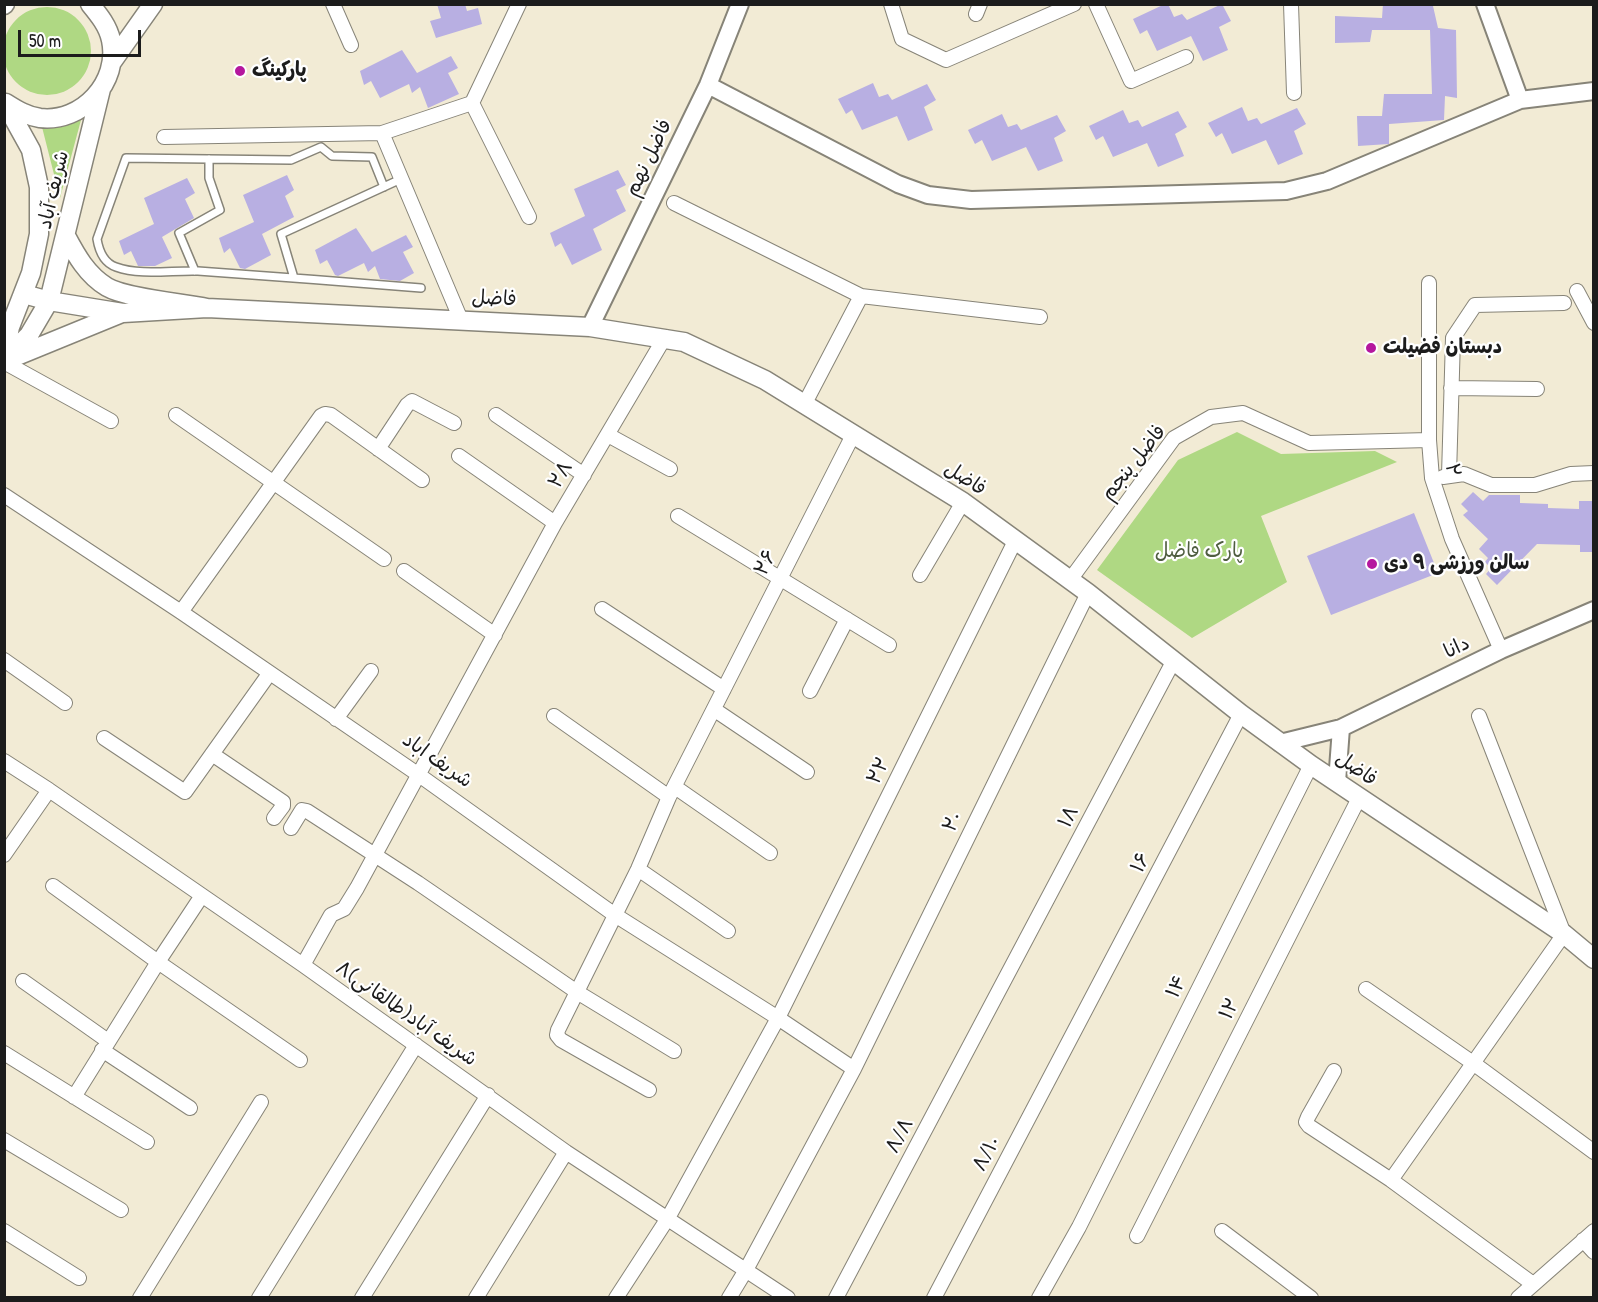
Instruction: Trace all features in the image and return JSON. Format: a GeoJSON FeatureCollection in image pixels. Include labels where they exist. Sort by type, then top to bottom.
{"type":"FeatureCollection","features":[{"type":"Feature","properties":{"kind":"main road"},"geometry":{"type":"LineString","coordinates":[[90,4],[103,21],[111,41],[112,62]]}},
{"type":"Feature","properties":{"kind":"main road","name":"شریف آباد"},"geometry":{"type":"LineString","coordinates":[[50,301],[101,89],[112,62],[153,4]]}},
{"type":"Feature","properties":{"kind":"main road"},"geometry":{"type":"LineString","coordinates":[[5,102],[22,113],[41,118],[60,117],[78,110],[94,99],[101,89]]}},
{"type":"Feature","properties":{"kind":"main road","name":"شریف آباد"},"geometry":{"type":"LineString","coordinates":[[4,355],[10,327],[31,273],[39,234],[39,188],[31,150],[5,102]]}},
{"type":"Feature","properties":{"kind":"main road"},"geometry":{"type":"LineString","coordinates":[[66,236],[79,260],[107,287],[207,308]]}},
{"type":"Feature","properties":{"kind":"main road"},"geometry":{"type":"LineString","coordinates":[[24,294],[50,301],[123,313],[207,308]]}},
{"type":"Feature","properties":{"kind":"main road"},"geometry":{"type":"LineString","coordinates":[[4,361],[29,335],[50,301]]}},
{"type":"Feature","properties":{"kind":"main road","name":"فاضل"},"geometry":{"type":"LineString","coordinates":[[207,308],[590,327],[665,338],[694,346],[765,381],[963,502],[1070,579],[1280,743],[1564,934],[1593,959]]}},
{"type":"Feature","properties":{"kind":"main road"},"geometry":{"type":"LineString","coordinates":[[4,361],[123,313]]}},
{"type":"Feature","properties":{"kind":"street"},"geometry":{"type":"LineString","coordinates":[[333,4],[351,45]]}},
{"type":"Feature","properties":{"kind":"street"},"geometry":{"type":"LineString","coordinates":[[164,137],[382,133],[472,103],[519,4]]}},
{"type":"Feature","properties":{"kind":"street","name":"فاضل نهم"},"geometry":{"type":"LineString","coordinates":[[590,327],[708,85],[740,4]]}},
{"type":"Feature","properties":{"kind":"street"},"geometry":{"type":"LineString","coordinates":[[891,4],[902,39],[946,60],[1074,4]]}},
{"type":"Feature","properties":{"kind":"street"},"geometry":{"type":"LineString","coordinates":[[1096,4],[1131,81],[1186,57]]}},
{"type":"Feature","properties":{"kind":"street"},"geometry":{"type":"LineString","coordinates":[[1291,4],[1293,93]]}},
{"type":"Feature","properties":{"kind":"street"},"geometry":{"type":"LineString","coordinates":[[1485,4],[1520,100]]}},
{"type":"Feature","properties":{"kind":"street"},"geometry":{"type":"LineString","coordinates":[[708,85],[898,184],[928,195],[971,200],[1286,191],[1327,181],[1520,100],[1593,91]]}},
{"type":"Feature","properties":{"kind":"street"},"geometry":{"type":"LineString","coordinates":[[472,103],[529,217]]}},
{"type":"Feature","properties":{"kind":"street"},"geometry":{"type":"LineString","coordinates":[[382,133],[461,320]]}},
{"type":"Feature","properties":{"kind":"street"},"geometry":{"type":"LineString","coordinates":[[674,203],[861,297],[1040,317]]}},
{"type":"Feature","properties":{"kind":"street","name":"۲"},"geometry":{"type":"LineString","coordinates":[[1429,283],[1429,440],[1432,478],[1452,539],[1501,650]]}},
{"type":"Feature","properties":{"kind":"street"},"geometry":{"type":"LineString","coordinates":[[1577,291],[1593,323]]}},
{"type":"Feature","properties":{"kind":"street"},"geometry":{"type":"LineString","coordinates":[[804,405],[861,297]]}},
{"type":"Feature","properties":{"kind":"street"},"geometry":{"type":"LineString","coordinates":[[1449,476],[1453,338],[1475,305],[1564,303]]}},
{"type":"Feature","properties":{"kind":"street","name":"۲۸"},"geometry":{"type":"LineString","coordinates":[[303,965],[331,915],[344,909],[375,856],[555,523],[665,338]]}},
{"type":"Feature","properties":{"kind":"street"},"geometry":{"type":"LineString","coordinates":[[4,361],[111,421]]}},
{"type":"Feature","properties":{"kind":"street"},"geometry":{"type":"LineString","coordinates":[[1451,388],[1537,389]]}},
{"type":"Feature","properties":{"kind":"street"},"geometry":{"type":"LineString","coordinates":[[378,449],[412,401],[454,423]]}},
{"type":"Feature","properties":{"kind":"street","name":"فاضل پنجم"},"geometry":{"type":"LineString","coordinates":[[1070,579],[1174,438],[1211,417],[1243,414],[1309,443],[1429,440]]}},
{"type":"Feature","properties":{"kind":"street"},"geometry":{"type":"LineString","coordinates":[[176,415],[384,559]]}},
{"type":"Feature","properties":{"kind":"street"},"geometry":{"type":"LineString","coordinates":[[181,612],[321,416],[331,415],[422,480]]}},
{"type":"Feature","properties":{"kind":"street"},"geometry":{"type":"LineString","coordinates":[[496,415],[584,475]]}},
{"type":"Feature","properties":{"kind":"street"},"geometry":{"type":"LineString","coordinates":[[608,435],[670,469]]}},
{"type":"Feature","properties":{"kind":"street","name":"۲۶"},"geometry":{"type":"LineString","coordinates":[[649,1090],[561,1040],[557,1035],[558,1030],[638,869],[672,792],[853,435]]}},
{"type":"Feature","properties":{"kind":"street"},"geometry":{"type":"LineString","coordinates":[[459,456],[555,523]]}},
{"type":"Feature","properties":{"kind":"street"},"geometry":{"type":"LineString","coordinates":[[1432,478],[1464,474],[1491,485],[1535,484],[1571,474],[1593,473]]}},
{"type":"Feature","properties":{"kind":"street","name":"شریف اباد"},"geometry":{"type":"LineString","coordinates":[[4,495],[231,646],[615,915],[854,1068]]}},
{"type":"Feature","properties":{"kind":"street"},"geometry":{"type":"LineString","coordinates":[[920,575],[963,502]]}},
{"type":"Feature","properties":{"kind":"street"},"geometry":{"type":"LineString","coordinates":[[678,516],[889,645]]}},
{"type":"Feature","properties":{"kind":"street","name":"۲۲"},"geometry":{"type":"LineString","coordinates":[[616,1298],[668,1218],[778,1018],[1015,541]]}},
{"type":"Feature","properties":{"kind":"street"},"geometry":{"type":"LineString","coordinates":[[404,571],[495,635]]}},
{"type":"Feature","properties":{"kind":"street","name":"۲۰"},"geometry":{"type":"LineString","coordinates":[[729,1298],[854,1068],[1088,593]]}},
{"type":"Feature","properties":{"kind":"street"},"geometry":{"type":"LineString","coordinates":[[602,609],[724,689]]}},
{"type":"Feature","properties":{"kind":"street","name":"دانا"},"geometry":{"type":"LineString","coordinates":[[1280,743],[1341,728],[1501,650],[1593,610]]}},
{"type":"Feature","properties":{"kind":"street"},"geometry":{"type":"LineString","coordinates":[[810,691],[847,619]]}},
{"type":"Feature","properties":{"kind":"street"},"geometry":{"type":"LineString","coordinates":[[4,660],[65,702]]}},
{"type":"Feature","properties":{"kind":"street","name":"۱۸"},"geometry":{"type":"LineString","coordinates":[[998,992],[1174,660]]}},
{"type":"Feature","properties":{"kind":"street"},"geometry":{"type":"LineString","coordinates":[[336,719],[371,671]]}},
{"type":"Feature","properties":{"kind":"street"},"geometry":{"type":"LineString","coordinates":[[104,738],[185,792],[269,674]]}},
{"type":"Feature","properties":{"kind":"street"},"geometry":{"type":"LineString","coordinates":[[715,710],[807,772]]}},
{"type":"Feature","properties":{"kind":"street","name":"۱۶"},"geometry":{"type":"LineString","coordinates":[[1075,1030],[1241,714]]}},
{"type":"Feature","properties":{"kind":"street"},"geometry":{"type":"LineString","coordinates":[[554,716],[770,853]]}},
{"type":"Feature","properties":{"kind":"street"},"geometry":{"type":"LineString","coordinates":[[1391,1180],[1564,934],[1479,716]]}},
{"type":"Feature","properties":{"kind":"street"},"geometry":{"type":"LineString","coordinates":[[1337,782],[1341,728]]}},
{"type":"Feature","properties":{"kind":"street"},"geometry":{"type":"LineString","coordinates":[[212,754],[283,802],[283,806],[274,818]]}},
{"type":"Feature","properties":{"kind":"street","name":"۸شریف آباد(طالقانی)"},"geometry":{"type":"LineString","coordinates":[[4,761],[303,965],[566,1152],[788,1298]]}},
{"type":"Feature","properties":{"kind":"street","name":"۱۴"},"geometry":{"type":"LineString","coordinates":[[1039,1298],[1079,1227],[1311,765]]}},
{"type":"Feature","properties":{"kind":"street"},"geometry":{"type":"LineString","coordinates":[[4,855],[49,790]]}},
{"type":"Feature","properties":{"kind":"street","name":"۱۲"},"geometry":{"type":"LineString","coordinates":[[1137,1236],[1359,798]]}},
{"type":"Feature","properties":{"kind":"street"},"geometry":{"type":"LineString","coordinates":[[291,828],[302,810],[307,811],[418,883],[577,992],[674,1051]]}},
{"type":"Feature","properties":{"kind":"street"},"geometry":{"type":"LineString","coordinates":[[638,869],[728,931]]}},
{"type":"Feature","properties":{"kind":"street"},"geometry":{"type":"LineString","coordinates":[[53,886],[300,1060]]}},
{"type":"Feature","properties":{"kind":"street"},"geometry":{"type":"LineString","coordinates":[[74,1097],[201,897]]}},
{"type":"Feature","properties":{"kind":"street"},"geometry":{"type":"LineString","coordinates":[[23,981],[190,1108]]}},
{"type":"Feature","properties":{"kind":"street"},"geometry":{"type":"LineString","coordinates":[[1366,989],[1593,1152]]}},
{"type":"Feature","properties":{"kind":"street","name":"۸/۸"},"geometry":{"type":"LineString","coordinates":[[836,1298],[998,992]]}},
{"type":"Feature","properties":{"kind":"street","name":"۸/۱۰"},"geometry":{"type":"LineString","coordinates":[[934,1298],[1075,1030]]}},
{"type":"Feature","properties":{"kind":"street"},"geometry":{"type":"LineString","coordinates":[[259,1298],[416,1045]]}},
{"type":"Feature","properties":{"kind":"street"},"geometry":{"type":"LineString","coordinates":[[4,1053],[147,1142]]}},
{"type":"Feature","properties":{"kind":"street"},"geometry":{"type":"LineString","coordinates":[[1334,1071],[1306,1122],[1309,1126],[1391,1180],[1533,1284]]}},
{"type":"Feature","properties":{"kind":"street"},"geometry":{"type":"LineString","coordinates":[[362,1298],[488,1095]]}},
{"type":"Feature","properties":{"kind":"street"},"geometry":{"type":"LineString","coordinates":[[140,1298],[261,1102]]}},
{"type":"Feature","properties":{"kind":"street"},"geometry":{"type":"LineString","coordinates":[[4,1140],[121,1210]]}},
{"type":"Feature","properties":{"kind":"street"},"geometry":{"type":"LineString","coordinates":[[476,1298],[566,1152]]}},
{"type":"Feature","properties":{"kind":"street"},"geometry":{"type":"LineString","coordinates":[[4,1231],[79,1278]]}},
{"type":"Feature","properties":{"kind":"street"},"geometry":{"type":"LineString","coordinates":[[1222,1231],[1311,1298]]}},
{"type":"Feature","properties":{"kind":"street"},"geometry":{"type":"LineString","coordinates":[[1518,1298],[1588,1235],[1593,1252]]}},
{"type":"Feature","properties":{"kind":"lane"},"geometry":{"type":"LineString","coordinates":[[384,187],[372,157],[332,156],[321,147],[291,160],[126,158],[97,239],[99,249],[106,261],[115,267],[133,271],[195,271],[421,288]]}},
{"type":"Feature","properties":{"kind":"lane"},"geometry":{"type":"LineString","coordinates":[[195,271],[179,233],[220,210],[209,178],[209,159]]}},
{"type":"Feature","properties":{"kind":"lane"},"geometry":{"type":"LineString","coordinates":[[294,278],[281,234],[401,179]]}},
{"type":"Feature","properties":{"kind":"green space"},"geometry":{"type":"Polygon","coordinates":[[[47,7],[64,11],[78,20],[87,34],[91,51],[87,68],[78,82],[64,91],[47,95],[30,91],[16,82],[7,68],[3,51],[7,34],[16,20],[30,11],[47,7]]]}},
{"type":"Feature","properties":{"kind":"green space"},"geometry":{"type":"Polygon","coordinates":[[[81,120],[60,198],[42,127],[81,120]]]}},
{"type":"Feature","properties":{"kind":"green space","name":"پارک فاضل"},"geometry":{"type":"Polygon","coordinates":[[[1237,432],[1281,454],[1375,451],[1397,462],[1261,516],[1287,582],[1192,638],[1097,570],[1178,460],[1237,432]]]}},
{"type":"Feature","properties":{"kind":"building"},"geometry":{"type":"Polygon","coordinates":[[[437,4],[465,4],[467,11],[478,8],[482,24],[436,38],[430,21],[441,18],[437,4]]]}},
{"type":"Feature","properties":{"kind":"building"},"geometry":{"type":"Polygon","coordinates":[[[1168,4],[1174,17],[1182,14],[1187,20],[1222,4],[1231,21],[1219,27],[1228,50],[1203,61],[1191,36],[1157,51],[1147,30],[1140,34],[1133,19],[1168,4]]]}},
{"type":"Feature","properties":{"kind":"building"},"geometry":{"type":"Polygon","coordinates":[[[1383,4],[1433,6],[1438,28],[1456,30],[1457,98],[1445,96],[1444,120],[1389,124],[1389,144],[1358,146],[1357,116],[1382,116],[1384,94],[1432,94],[1430,30],[1372,30],[1370,42],[1335,43],[1335,16],[1382,18],[1383,4]]]}},
{"type":"Feature","properties":{"kind":"building"},"geometry":{"type":"Polygon","coordinates":[[[402,50],[417,73],[451,56],[458,68],[448,73],[459,94],[428,108],[420,87],[412,93],[409,84],[380,98],[371,81],[364,85],[360,71],[402,50]]]}},
{"type":"Feature","properties":{"kind":"building"},"geometry":{"type":"Polygon","coordinates":[[[873,83],[879,97],[888,94],[892,100],[927,84],[936,100],[924,107],[933,130],[908,141],[897,116],[862,130],[852,110],[846,114],[838,99],[873,83]]]}},
{"type":"Feature","properties":{"kind":"building"},"geometry":{"type":"Polygon","coordinates":[[[1242,107],[1248,121],[1257,118],[1261,124],[1297,108],[1306,124],[1294,131],[1303,154],[1278,165],[1266,140],[1232,154],[1222,133],[1216,137],[1208,123],[1242,107]]]}},
{"type":"Feature","properties":{"kind":"building"},"geometry":{"type":"Polygon","coordinates":[[[1123,110],[1129,123],[1138,120],[1142,127],[1178,111],[1187,127],[1175,134],[1184,156],[1158,167],[1147,143],[1113,157],[1103,136],[1096,140],[1089,126],[1123,110]]]}},
{"type":"Feature","properties":{"kind":"building"},"geometry":{"type":"Polygon","coordinates":[[[1002,114],[1008,127],[1017,124],[1021,130],[1057,115],[1066,131],[1054,138],[1063,161],[1038,171],[1026,147],[992,161],[982,140],[975,144],[968,130],[1002,114]]]}},
{"type":"Feature","properties":{"kind":"building"},"geometry":{"type":"Polygon","coordinates":[[[618,170],[626,185],[616,190],[626,211],[593,229],[602,250],[572,265],[561,243],[555,247],[550,233],[585,216],[574,189],[618,170]]]}},
{"type":"Feature","properties":{"kind":"building"},"geometry":{"type":"Polygon","coordinates":[[[287,175],[294,190],[285,196],[294,217],[262,234],[271,255],[245,269],[240,268],[230,248],[224,253],[219,238],[254,222],[243,195],[287,175]]]}},
{"type":"Feature","properties":{"kind":"building"},"geometry":{"type":"Polygon","coordinates":[[[187,178],[195,193],[185,199],[194,218],[162,237],[172,258],[155,266],[138,266],[131,251],[124,255],[119,241],[154,224],[144,198],[187,178]]]}},
{"type":"Feature","properties":{"kind":"building"},"geometry":{"type":"Polygon","coordinates":[[[356,228],[372,252],[406,235],[413,247],[403,252],[414,273],[400,281],[380,279],[375,266],[368,272],[364,263],[338,276],[335,275],[327,260],[320,264],[315,250],[356,228]]]}},
{"type":"Feature","properties":{"kind":"building"},"geometry":{"type":"Polygon","coordinates":[[[1473,492],[1483,501],[1489,495],[1520,495],[1520,503],[1548,504],[1548,508],[1579,509],[1579,501],[1593,501],[1593,552],[1580,552],[1580,545],[1537,544],[1497,585],[1486,574],[1491,568],[1485,562],[1488,558],[1479,549],[1488,539],[1463,515],[1468,511],[1461,504],[1473,492]]]}},
{"type":"Feature","properties":{"kind":"building","name":"سالن ورزشی ۹ دی"},"geometry":{"type":"Polygon","coordinates":[[[1414,513],[1438,573],[1331,615],[1307,556],[1414,513]]]}},
{"type":"Feature","properties":{"kind":"place","name":"پارکینگ"},"geometry":{"type":"Point","coordinates":[240,71]}},
{"type":"Feature","properties":{"kind":"place","name":"دبستان فضیلت"},"geometry":{"type":"Point","coordinates":[1371,348]}},
{"type":"Feature","properties":{"kind":"place","name":"سالن ورزشی ۹ دی"},"geometry":{"type":"Point","coordinates":[1372,564]}}]}
